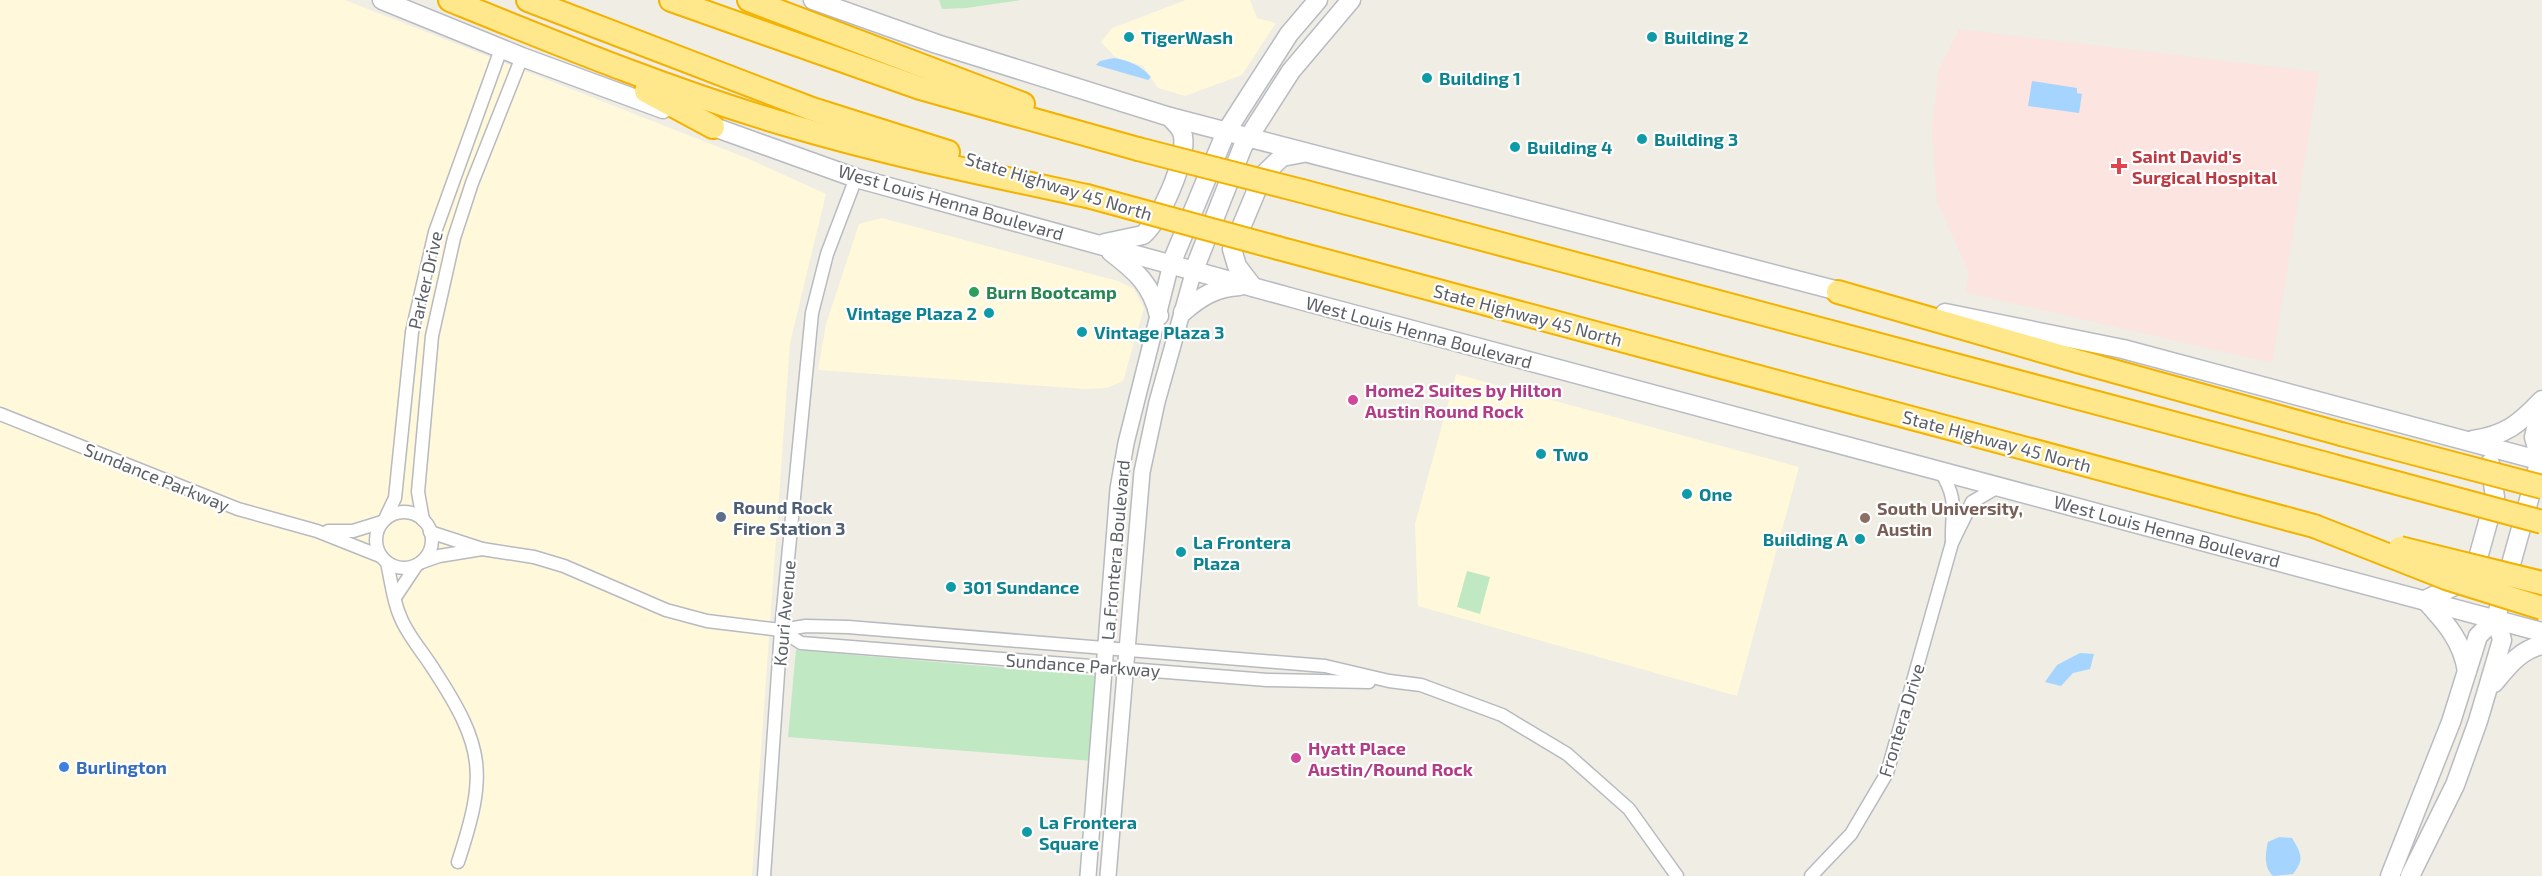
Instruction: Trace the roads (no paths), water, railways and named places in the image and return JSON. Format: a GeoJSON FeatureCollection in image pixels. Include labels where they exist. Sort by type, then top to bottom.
{"type":"FeatureCollection","features":[{"type":"Feature","properties":{"kind":"highway"},"geometry":{"type":"LineString","coordinates":[[447,0],[668,102],[713,127]]}},
{"type":"Feature","properties":{"kind":"highway"},"geometry":{"type":"LineString","coordinates":[[447,0],[646,78],[794,127],[892,153],[1087,196]]}},
{"type":"Feature","properties":{"kind":"highway","name":"State Highway 45 North"},"geometry":{"type":"LineString","coordinates":[[528,0],[629,41],[812,109],[1087,196],[2314,526],[2542,584]]}},
{"type":"Feature","properties":{"kind":"highway"},"geometry":{"type":"LineString","coordinates":[[671,0],[920,88],[1138,149],[2542,522]]}},
{"type":"Feature","properties":{"kind":"highway"},"geometry":{"type":"LineString","coordinates":[[749,0],[1138,149]]}},
{"type":"Feature","properties":{"kind":"highway"},"geometry":{"type":"LineString","coordinates":[[1838,292],[2077,362],[2542,487]]}},
{"type":"Feature","properties":{"kind":"highway"},"geometry":{"type":"LineString","coordinates":[[2314,526],[2446,578],[2542,608]]}},
{"type":"Feature","properties":{"kind":"main road","name":"West Louis Henna Boulevard"},"geometry":{"type":"LineString","coordinates":[[382,0],[522,57],[856,178],[2542,632]]}},
{"type":"Feature","properties":{"kind":"main road"},"geometry":{"type":"LineString","coordinates":[[813,0],[937,44],[1170,117],[1226,132],[1838,292],[2123,349],[2541,460]]}},
{"type":"Feature","properties":{"kind":"main road","name":"La Frontera Boulevard"},"geometry":{"type":"LineString","coordinates":[[1171,264],[1226,132],[1289,34],[1318,0]]}},
{"type":"Feature","properties":{"kind":"main road","name":"La Frontera Boulevard"},"geometry":{"type":"LineString","coordinates":[[1194,270],[1243,146],[1251,138],[1291,71],[1343,2]]}},
{"type":"Feature","properties":{"kind":"main road"},"geometry":{"type":"LineString","coordinates":[[1100,244],[1143,235],[1155,221],[1184,151],[1183,133],[1170,117]]}},
{"type":"Feature","properties":{"kind":"main road"},"geometry":{"type":"LineString","coordinates":[[1253,286],[1237,266],[1232,249],[1263,175],[1282,157],[1305,153]]}},
{"type":"Feature","properties":{"kind":"main road"},"geometry":{"type":"LineString","coordinates":[[1100,244],[1134,269],[1147,283],[1155,297],[1159,316]]}},
{"type":"Feature","properties":{"kind":"main road"},"geometry":{"type":"LineString","coordinates":[[1183,312],[1219,288],[1253,286]]}},
{"type":"Feature","properties":{"kind":"main road"},"geometry":{"type":"LineString","coordinates":[[2465,441],[2495,437],[2510,430],[2542,402]]}},
{"type":"Feature","properties":{"kind":"main road"},"geometry":{"type":"LineString","coordinates":[[2390,876],[2428,785],[2467,675],[2478,636],[2496,618],[2541,460],[2534,437],[2542,402]]}},
{"type":"Feature","properties":{"kind":"main road"},"geometry":{"type":"LineString","coordinates":[[2465,441],[2489,462],[2495,497],[2476,565],[2465,581],[2425,600],[2451,628],[2464,654],[2467,675]]}},
{"type":"Feature","properties":{"kind":"main road"},"geometry":{"type":"LineString","coordinates":[[2410,876],[2455,785],[2488,692],[2502,640],[2496,618]]}},
{"type":"Feature","properties":{"kind":"main road"},"geometry":{"type":"LineString","coordinates":[[2488,692],[2512,661],[2525,652],[2542,645]]}},
{"type":"Feature","properties":{"kind":"street","name":"Parker Drive"},"geometry":{"type":"LineString","coordinates":[[384,521],[395,498],[412,332],[435,232],[501,49]]}},
{"type":"Feature","properties":{"kind":"street","name":"Parker Drive"},"geometry":{"type":"LineString","coordinates":[[423,520],[418,492],[432,336],[454,238],[472,183],[522,57]]}},
{"type":"Feature","properties":{"kind":"street","name":"Kouri Avenue"},"geometry":{"type":"LineString","coordinates":[[764,876],[781,630],[812,314],[827,254],[856,178]]}},
{"type":"Feature","properties":{"kind":"street"},"geometry":{"type":"LineString","coordinates":[[435,232],[454,238]]}},
{"type":"Feature","properties":{"kind":"street","name":"La Frontera Boulevard"},"geometry":{"type":"LineString","coordinates":[[1088,876],[1120,479],[1135,405],[1171,264]]}},
{"type":"Feature","properties":{"kind":"street","name":"La Frontera Boulevard"},"geometry":{"type":"LineString","coordinates":[[1107,876],[1125,648],[1143,462],[1194,270]]}},
{"type":"Feature","properties":{"kind":"street"},"geometry":{"type":"LineString","coordinates":[[405,399],[425,402]]}},
{"type":"Feature","properties":{"kind":"street","name":"Sundance Parkway"},"geometry":{"type":"LineString","coordinates":[[0,414],[238,509],[317,531],[383,559]]}},
{"type":"Feature","properties":{"kind":"street"},"geometry":{"type":"LineString","coordinates":[[1941,472],[1950,487],[1955,506],[1951,522],[1952,543]]}},
{"type":"Feature","properties":{"kind":"street"},"geometry":{"type":"LineString","coordinates":[[1952,543],[1972,502],[1998,487]]}},
{"type":"Feature","properties":{"kind":"street"},"geometry":{"type":"LineString","coordinates":[[396,596],[431,548],[430,532],[423,520],[402,512],[384,521],[375,539],[403,622],[460,710],[473,742],[477,794],[471,825],[458,862]]}},
{"type":"Feature","properties":{"kind":"street","name":"Sundance Parkway"},"geometry":{"type":"LineString","coordinates":[[317,531],[353,531],[384,521]]}},
{"type":"Feature","properties":{"kind":"street","name":"Sundance Parkway"},"geometry":{"type":"LineString","coordinates":[[430,532],[482,549],[534,557],[564,566],[666,610],[735,626],[781,630],[806,626],[848,627],[1106,646],[1325,666],[1389,681],[1420,685],[1456,696],[1502,715],[1567,754],[1629,809],[1677,876]]}},
{"type":"Feature","properties":{"kind":"street","name":"Frontera Drive"},"geometry":{"type":"LineString","coordinates":[[1811,876],[1851,834],[1887,773],[1952,543]]}},
{"type":"Feature","properties":{"kind":"street","name":"Sundance Parkway"},"geometry":{"type":"LineString","coordinates":[[419,564],[439,555],[482,549]]}},
{"type":"Feature","properties":{"kind":"street"},"geometry":{"type":"LineString","coordinates":[[383,559],[396,567],[419,564]]}},
{"type":"Feature","properties":{"kind":"street","name":"Sundance Parkway"},"geometry":{"type":"LineString","coordinates":[[781,630],[801,643],[1267,680],[1389,681]]}},
{"type":"Feature","properties":{"kind":"water"},"geometry":{"type":"Polygon","coordinates":[[[1114,58],[1134,64],[1151,77],[1148,80],[1096,65],[1100,61],[1114,58]]]}},
{"type":"Feature","properties":{"kind":"water"},"geometry":{"type":"Polygon","coordinates":[[[2032,81],[2077,88],[2077,93],[2082,94],[2079,113],[2028,106],[2032,81]]]}},
{"type":"Feature","properties":{"kind":"water"},"geometry":{"type":"Polygon","coordinates":[[[2080,653],[2094,654],[2090,669],[2073,673],[2061,686],[2045,682],[2057,665],[2080,653]]]}},
{"type":"Feature","properties":{"kind":"water"},"geometry":{"type":"Polygon","coordinates":[[[2279,837],[2292,838],[2299,852],[2299,864],[2293,874],[2273,876],[2268,869],[2266,856],[2268,842],[2279,837]]]}},
{"type":"Feature","properties":{"kind":"place","name":"TigerWash"},"geometry":{"type":"Point","coordinates":[1129,37]}},
{"type":"Feature","properties":{"kind":"place","name":"Building 2"},"geometry":{"type":"Point","coordinates":[1652,37]}},
{"type":"Feature","properties":{"kind":"place","name":"Building 1"},"geometry":{"type":"Point","coordinates":[1427,78]}},
{"type":"Feature","properties":{"kind":"place","name":"Building 3"},"geometry":{"type":"Point","coordinates":[1642,139]}},
{"type":"Feature","properties":{"kind":"place","name":"Building 4"},"geometry":{"type":"Point","coordinates":[1515,147]}},
{"type":"Feature","properties":{"kind":"place","name":"Saint David's Surgical Hospital"},"geometry":{"type":"Point","coordinates":[2119,166]}},
{"type":"Feature","properties":{"kind":"place","name":"Burn Bootcamp"},"geometry":{"type":"Point","coordinates":[974,292]}},
{"type":"Feature","properties":{"kind":"place","name":"Vintage Plaza 2"},"geometry":{"type":"Point","coordinates":[989,313]}},
{"type":"Feature","properties":{"kind":"place","name":"Vintage Plaza 3"},"geometry":{"type":"Point","coordinates":[1082,332]}},
{"type":"Feature","properties":{"kind":"place","name":"Home2 Suites by Hilton Austin Round Rock"},"geometry":{"type":"Point","coordinates":[1353,400]}},
{"type":"Feature","properties":{"kind":"place","name":"Two"},"geometry":{"type":"Point","coordinates":[1541,454]}},
{"type":"Feature","properties":{"kind":"place","name":"One"},"geometry":{"type":"Point","coordinates":[1687,494]}},
{"type":"Feature","properties":{"kind":"place","name":"Round Rock Fire Station 3"},"geometry":{"type":"Point","coordinates":[721,517]}},
{"type":"Feature","properties":{"kind":"place","name":"South University, Austin"},"geometry":{"type":"Point","coordinates":[1865,518]}},
{"type":"Feature","properties":{"kind":"place","name":"Building A"},"geometry":{"type":"Point","coordinates":[1860,539]}},
{"type":"Feature","properties":{"kind":"place","name":"La Frontera Plaza"},"geometry":{"type":"Point","coordinates":[1181,552]}},
{"type":"Feature","properties":{"kind":"place","name":"301 Sundance"},"geometry":{"type":"Point","coordinates":[951,587]}},
{"type":"Feature","properties":{"kind":"place","name":"Hyatt Place Austin/Round Rock"},"geometry":{"type":"Point","coordinates":[1296,758]}},
{"type":"Feature","properties":{"kind":"place","name":"Burlington"},"geometry":{"type":"Point","coordinates":[64,767]}},
{"type":"Feature","properties":{"kind":"place","name":"La Frontera Square"},"geometry":{"type":"Point","coordinates":[1027,832]}}]}
